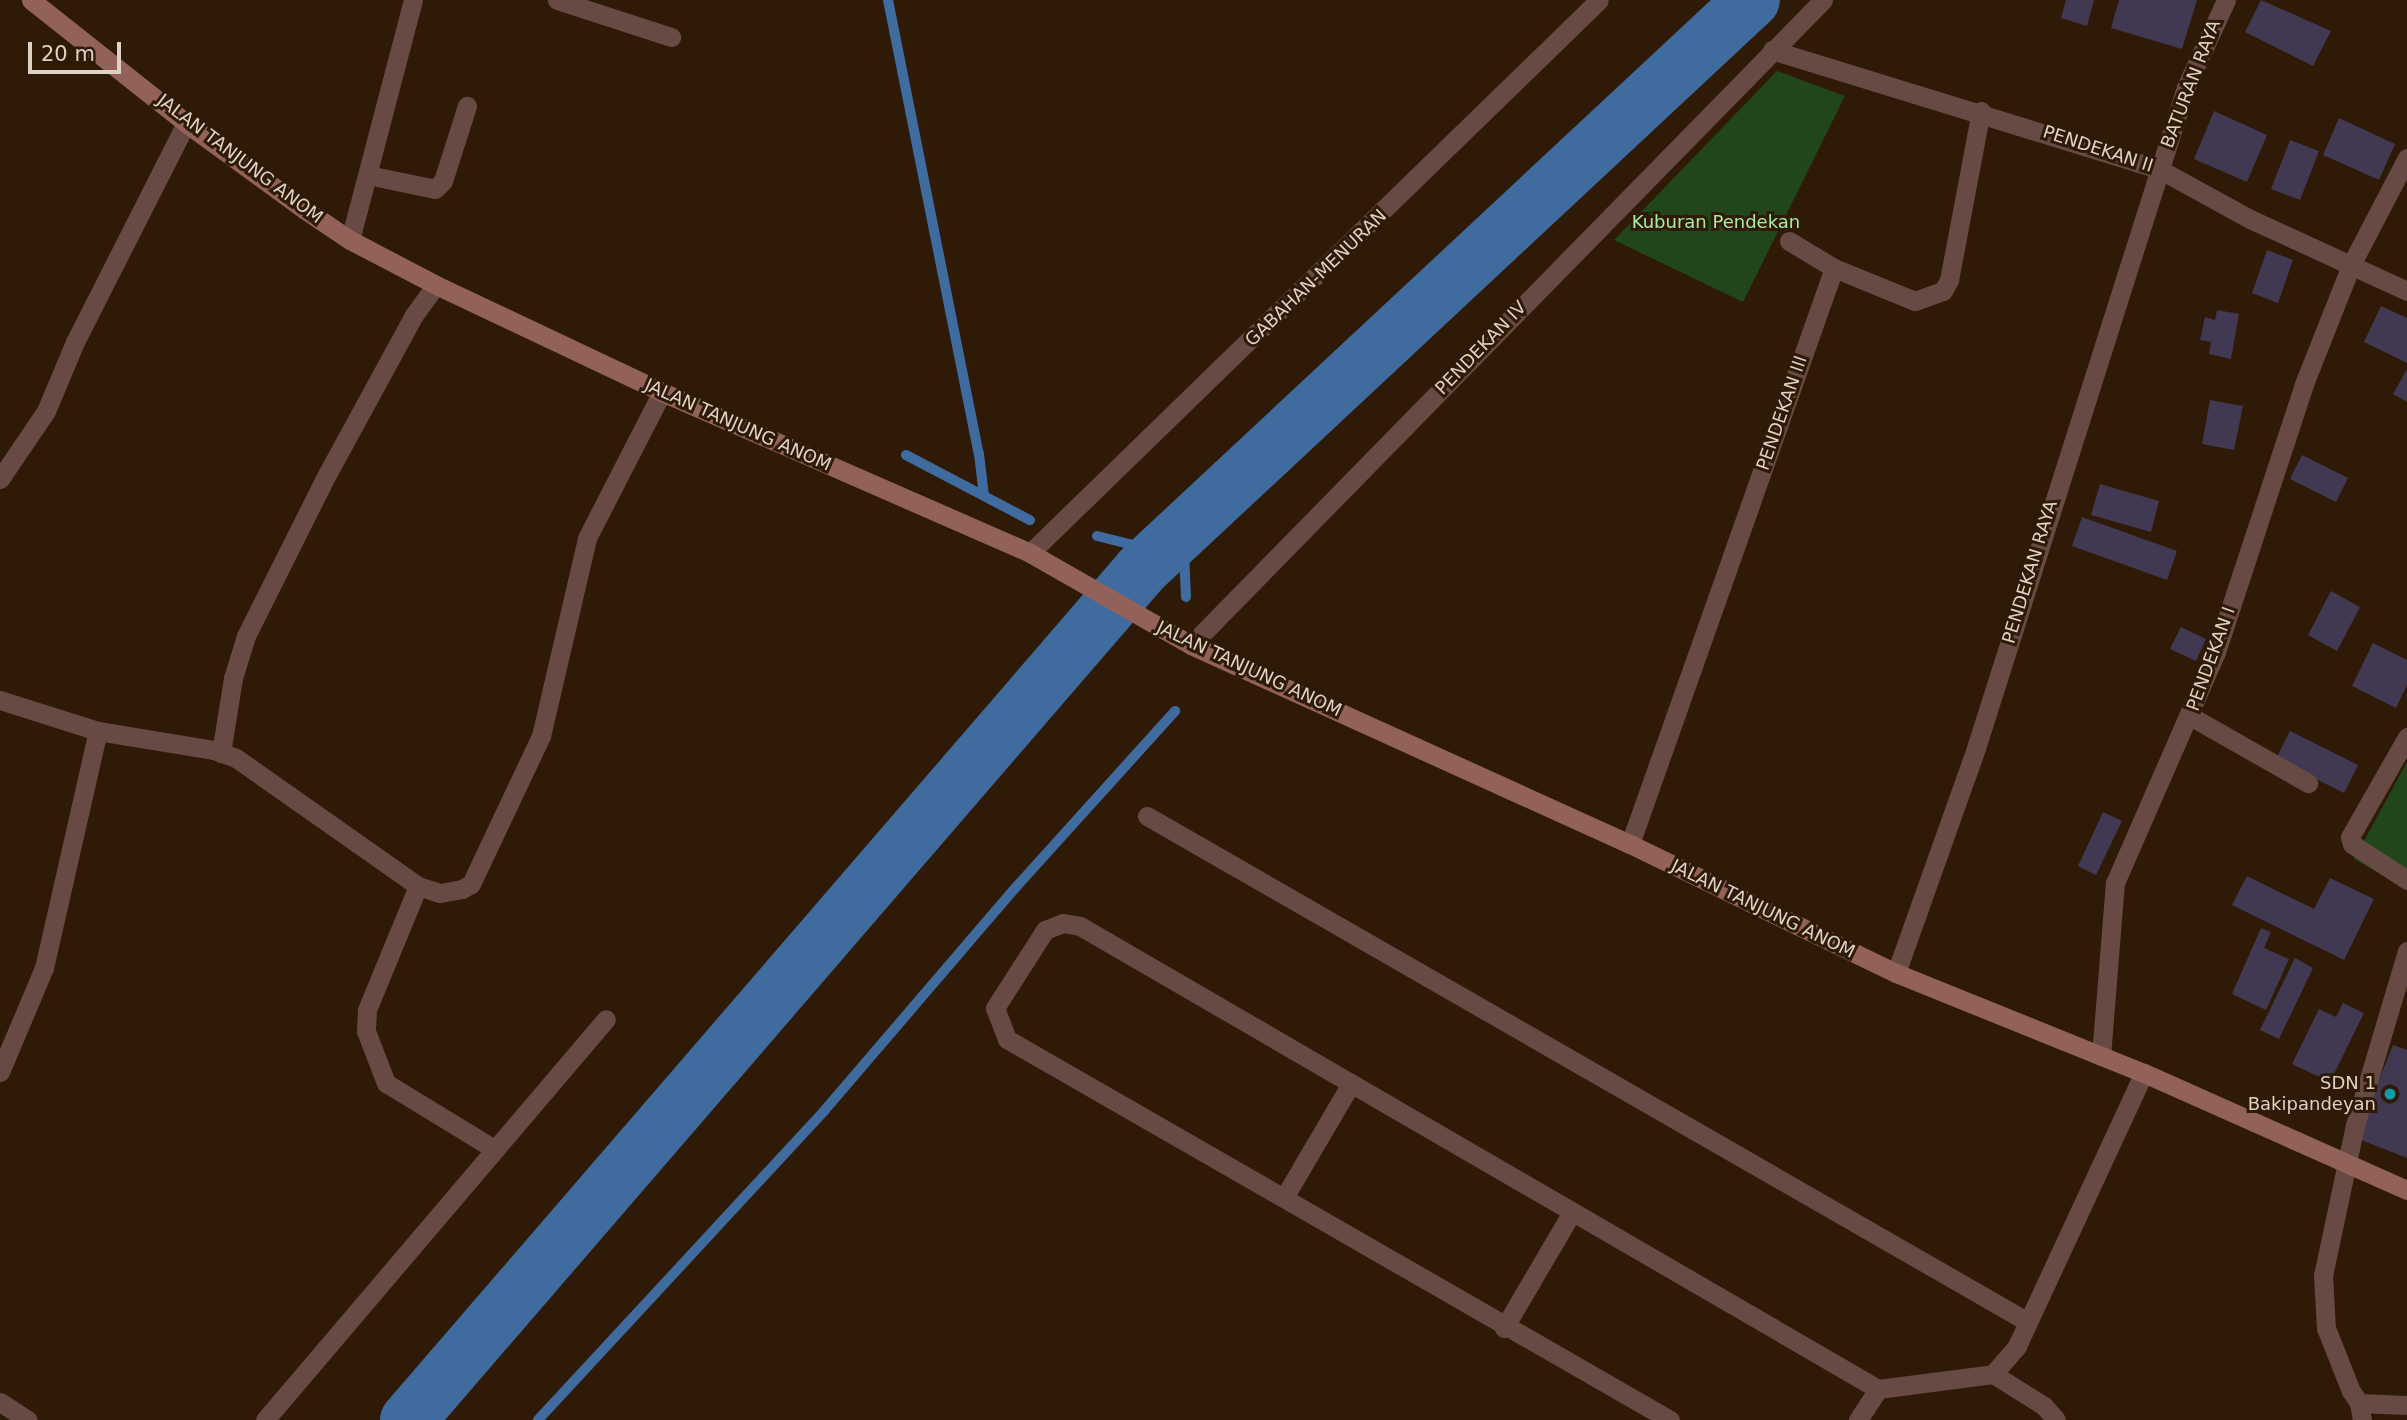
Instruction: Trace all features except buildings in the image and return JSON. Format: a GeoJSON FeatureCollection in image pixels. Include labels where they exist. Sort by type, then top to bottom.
{"type":"FeatureCollection","features":[{"type":"Feature","properties":{"kind":"main road","name":"JALAN TANJUNG ANOM"},"geometry":{"type":"LineString","coordinates":[[31,0],[186,123],[350,240],[436,285],[662,392],[1030,553],[1191,645],[1630,844],[1896,973],[2144,1073],[2346,1166],[2407,1190]]}},
{"type":"Feature","properties":{"kind":"street"},"geometry":{"type":"LineString","coordinates":[[350,240],[413,0]]}},
{"type":"Feature","properties":{"kind":"street"},"geometry":{"type":"LineString","coordinates":[[557,0],[671,37]]}},
{"type":"Feature","properties":{"kind":"street","name":"GABAHAN-MENURAN"},"geometry":{"type":"LineString","coordinates":[[1030,553],[1599,0]]}},
{"type":"Feature","properties":{"kind":"street","name":"PENDEKAN IV"},"geometry":{"type":"LineString","coordinates":[[1191,645],[1823,0]]}},
{"type":"Feature","properties":{"kind":"street","name":"BATURAN RAYA"},"geometry":{"type":"LineString","coordinates":[[2159,169],[2186,87],[2226,0]]}},
{"type":"Feature","properties":{"kind":"street","name":"PENDEKAN II"},"geometry":{"type":"LineString","coordinates":[[1772,50],[1981,111],[2159,169],[2250,219],[2407,290]]}},
{"type":"Feature","properties":{"kind":"street"},"geometry":{"type":"LineString","coordinates":[[368,175],[435,189],[443,181],[467,106]]}},
{"type":"Feature","properties":{"kind":"street"},"geometry":{"type":"LineString","coordinates":[[1789,241],[1833,268],[1903,298],[1929,298],[1942,290],[1949,281],[1981,111]]}},
{"type":"Feature","properties":{"kind":"street"},"geometry":{"type":"LineString","coordinates":[[0,479],[46,411],[75,342],[186,123]]}},
{"type":"Feature","properties":{"kind":"street","name":"PENDEKAN I"},"geometry":{"type":"LineString","coordinates":[[2101,1056],[2115,883],[2216,652],[2304,384],[2351,265],[2407,158]]}},
{"type":"Feature","properties":{"kind":"street","name":"PENDEKAN RAYA"},"geometry":{"type":"LineString","coordinates":[[1896,973],[1976,748],[2159,169]]}},
{"type":"Feature","properties":{"kind":"street","name":"PENDEKAN III"},"geometry":{"type":"LineString","coordinates":[[1630,844],[1833,268]]}},
{"type":"Feature","properties":{"kind":"street"},"geometry":{"type":"LineString","coordinates":[[221,753],[233,678],[246,636],[350,433],[414,315],[436,285]]}},
{"type":"Feature","properties":{"kind":"street"},"geometry":{"type":"LineString","coordinates":[[0,700],[98,731],[236,758],[418,886],[440,893],[471,884],[541,736],[587,537],[662,392]]}},
{"type":"Feature","properties":{"kind":"street"},"geometry":{"type":"LineString","coordinates":[[2190,716],[2308,783]]}},
{"type":"Feature","properties":{"kind":"street"},"geometry":{"type":"LineString","coordinates":[[0,1072],[44,968],[98,731]]}},
{"type":"Feature","properties":{"kind":"street"},"geometry":{"type":"LineString","coordinates":[[2407,737],[2350,837],[2352,844],[2407,880]]}},
{"type":"Feature","properties":{"kind":"street"},"geometry":{"type":"LineString","coordinates":[[1147,816],[2028,1322]]}},
{"type":"Feature","properties":{"kind":"street"},"geometry":{"type":"LineString","coordinates":[[418,886],[367,1010],[366,1031],[386,1083],[494,1149]]}},
{"type":"Feature","properties":{"kind":"street"},"geometry":{"type":"LineString","coordinates":[[1670,1420],[1504,1328],[1284,1196],[1007,1039],[995,1008],[1045,930],[1063,923],[1080,926],[1350,1086],[1878,1389],[1993,1374],[2044,1406],[2056,1420]]}},
{"type":"Feature","properties":{"kind":"street"},"geometry":{"type":"LineString","coordinates":[[2407,951],[2346,1166],[2325,1258],[2323,1293],[2333,1353],[2360,1411],[2407,1405]]}},
{"type":"Feature","properties":{"kind":"street"},"geometry":{"type":"LineString","coordinates":[[265,1420],[606,1019]]}},
{"type":"Feature","properties":{"kind":"street"},"geometry":{"type":"LineString","coordinates":[[1993,1374],[2017,1346],[2144,1073]]}},
{"type":"Feature","properties":{"kind":"street"},"geometry":{"type":"LineString","coordinates":[[1284,1196],[1350,1086]]}},
{"type":"Feature","properties":{"kind":"street"},"geometry":{"type":"LineString","coordinates":[[1504,1328],[1571,1214]]}},
{"type":"Feature","properties":{"kind":"street"},"geometry":{"type":"LineString","coordinates":[[1858,1420],[1878,1389]]}},
{"type":"Feature","properties":{"kind":"street"},"geometry":{"type":"LineString","coordinates":[[0,1402],[28,1420]]}},
{"type":"Feature","properties":{"kind":"green space","name":"Kuburan Pendekan"},"geometry":{"type":"Polygon","coordinates":[[[1777,71],[1845,96],[1743,302],[1614,240],[1777,71]]]}},
{"type":"Feature","properties":{"kind":"green space"},"geometry":{"type":"Polygon","coordinates":[[[2407,762],[2407,889],[2354,859],[2407,762]]]}},
{"type":"Feature","properties":{"kind":"waterway"},"geometry":{"type":"LineString","coordinates":[[888,0],[979,454],[984,496]]}},
{"type":"Feature","properties":{"kind":"waterway"},"geometry":{"type":"LineString","coordinates":[[408,1420],[1142,569],[1752,0]]}},
{"type":"Feature","properties":{"kind":"waterway"},"geometry":{"type":"LineString","coordinates":[[906,455],[1030,520]]}},
{"type":"Feature","properties":{"kind":"waterway"},"geometry":{"type":"LineString","coordinates":[[1183,531],[1186,597]]}},
{"type":"Feature","properties":{"kind":"waterway"},"geometry":{"type":"LineString","coordinates":[[1097,536],[1161,552]]}},
{"type":"Feature","properties":{"kind":"waterway"},"geometry":{"type":"LineString","coordinates":[[538,1420],[824,1111],[1017,886],[1175,711]]}},
{"type":"Feature","properties":{"kind":"place","name":"SDN 1 Bakipandeyan"},"geometry":{"type":"Point","coordinates":[2390,1094]}}]}
